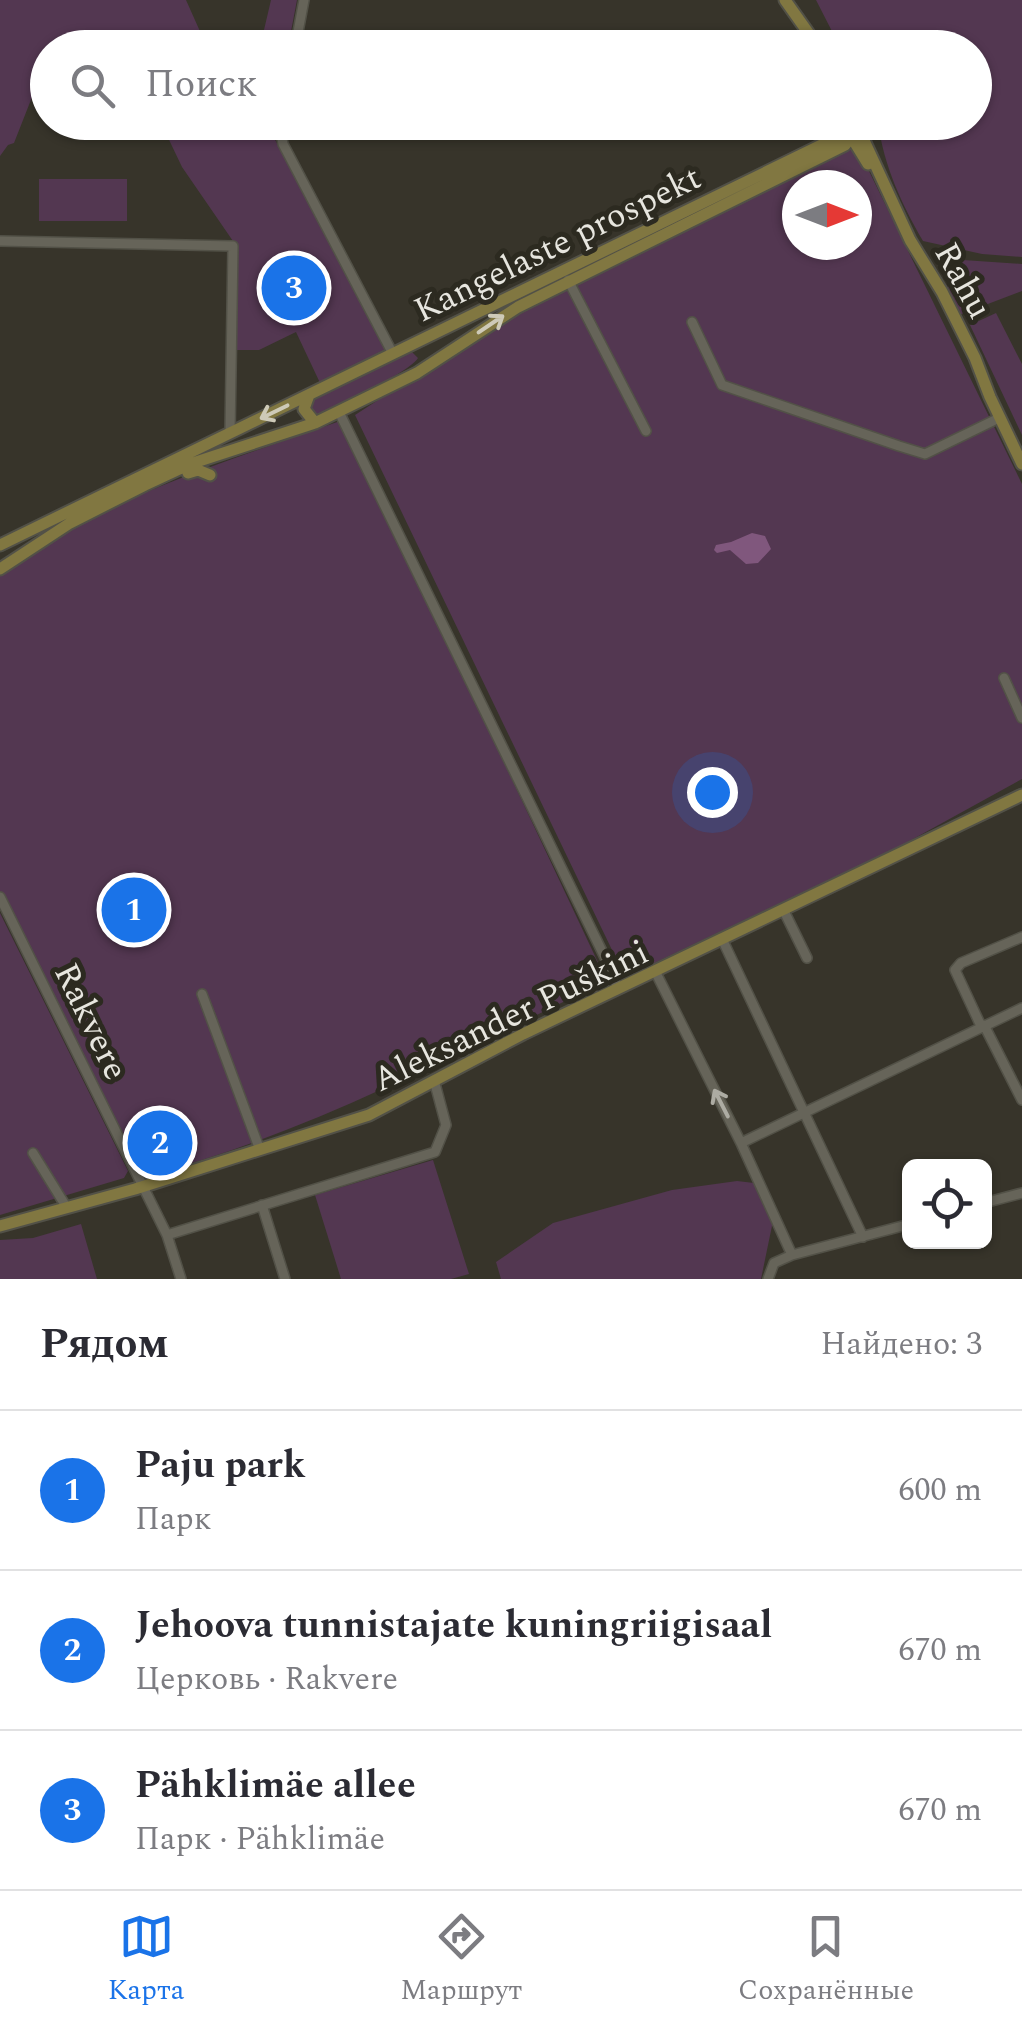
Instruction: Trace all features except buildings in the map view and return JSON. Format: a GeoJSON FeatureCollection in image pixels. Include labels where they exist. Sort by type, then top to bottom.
{"type":"FeatureCollection","features":[{"type":"Feature","properties":{"kind":"main road"},"geometry":{"type":"LineString","coordinates":[[785,0],[806,30]]}},
{"type":"Feature","properties":{"kind":"main road","name":"Kangelaste prospekt"},"geometry":{"type":"LineString","coordinates":[[0,569],[70,523],[203,453],[230,433],[840,140]]}},
{"type":"Feature","properties":{"kind":"main road","name":"Kangelaste prospekt"},"geometry":{"type":"LineString","coordinates":[[0,545],[203,453],[314,424],[416,373],[518,306],[841,140]]}},
{"type":"Feature","properties":{"kind":"main road","name":"Rahu"},"geometry":{"type":"LineString","coordinates":[[856,140],[874,173],[881,178],[910,240],[968,344],[1022,464]]}},
{"type":"Feature","properties":{"kind":"main road","name":"Kangelaste prospekt"},"geometry":{"type":"LineString","coordinates":[[406,348],[414,348],[420,355],[416,373]]}},
{"type":"Feature","properties":{"kind":"main road"},"geometry":{"type":"LineString","coordinates":[[309,394],[304,409],[314,424]]}},
{"type":"Feature","properties":{"kind":"main road"},"geometry":{"type":"LineString","coordinates":[[146,485],[198,470],[210,474]]}},
{"type":"Feature","properties":{"kind":"main road","name":"Aleksander Puškini"},"geometry":{"type":"LineString","coordinates":[[0,1226],[344,1126],[1022,795]]}},
{"type":"Feature","properties":{"kind":"street"},"geometry":{"type":"LineString","coordinates":[[298,30],[304,0]]}},
{"type":"Feature","properties":{"kind":"street"},"geometry":{"type":"LineString","coordinates":[[282,140],[393,354]]}},
{"type":"Feature","properties":{"kind":"street"},"geometry":{"type":"LineString","coordinates":[[0,241],[233,246],[230,433]]}},
{"type":"Feature","properties":{"kind":"street"},"geometry":{"type":"LineString","coordinates":[[568,280],[646,430]]}},
{"type":"Feature","properties":{"kind":"street"},"geometry":{"type":"LineString","coordinates":[[692,322],[722,386],[899,446],[925,454],[999,418]]}},
{"type":"Feature","properties":{"kind":"street"},"geometry":{"type":"LineString","coordinates":[[338,412],[615,978],[617,990]]}},
{"type":"Feature","properties":{"kind":"street"},"geometry":{"type":"LineString","coordinates":[[1004,678],[1022,718]]}},
{"type":"Feature","properties":{"kind":"street","name":"Rakvere"},"geometry":{"type":"LineString","coordinates":[[0,897],[167,1235],[181,1279]]}},
{"type":"Feature","properties":{"kind":"street"},"geometry":{"type":"LineString","coordinates":[[784,911],[807,958]]}},
{"type":"Feature","properties":{"kind":"street"},"geometry":{"type":"LineString","coordinates":[[1022,936],[956,968],[982,1026],[1019,1087],[1022,1100]]}},
{"type":"Feature","properties":{"kind":"street"},"geometry":{"type":"LineString","coordinates":[[723,940],[863,1237]]}},
{"type":"Feature","properties":{"kind":"street"},"geometry":{"type":"LineString","coordinates":[[656,973],[741,1142],[792,1255]]}},
{"type":"Feature","properties":{"kind":"street"},"geometry":{"type":"LineString","coordinates":[[202,994],[260,1150]]}},
{"type":"Feature","properties":{"kind":"street"},"geometry":{"type":"LineString","coordinates":[[741,1142],[1022,1008]]}},
{"type":"Feature","properties":{"kind":"street"},"geometry":{"type":"LineString","coordinates":[[167,1235],[435,1152],[446,1126],[434,1080]]}},
{"type":"Feature","properties":{"kind":"street"},"geometry":{"type":"LineString","coordinates":[[33,1153],[67,1208]]}},
{"type":"Feature","properties":{"kind":"street"},"geometry":{"type":"LineString","coordinates":[[992,1201],[1022,1193]]}},
{"type":"Feature","properties":{"kind":"street"},"geometry":{"type":"LineString","coordinates":[[262,1205],[285,1279]]}},
{"type":"Feature","properties":{"kind":"street"},"geometry":{"type":"LineString","coordinates":[[768,1279],[774,1263],[792,1255],[902,1226]]}},
{"type":"Feature","properties":{"kind":"shaded area"},"geometry":{"type":"Polygon","coordinates":[[[0,0],[186,0],[199,30],[30,30],[30,102],[14,143],[0,156],[0,0]]]}},
{"type":"Feature","properties":{"kind":"shaded area"},"geometry":{"type":"Polygon","coordinates":[[[271,0],[297,0],[291,30],[264,30],[271,0]]]}},
{"type":"Feature","properties":{"kind":"shaded area"},"geometry":{"type":"Polygon","coordinates":[[[816,0],[1022,0],[1022,257],[982,254],[923,241],[894,184],[881,140],[992,140],[992,30],[831,30],[816,0]]]}},
{"type":"Feature","properties":{"kind":"shaded area"},"geometry":{"type":"Polygon","coordinates":[[[169,140],[275,140],[387,352],[321,385],[296,332],[259,350],[234,350],[235,244],[182,167],[169,140]]]}},
{"type":"Feature","properties":{"kind":"shaded area"},"geometry":{"type":"Polygon","coordinates":[[[849,148],[858,153],[868,169],[803,170],[849,148]]]}},
{"type":"Feature","properties":{"kind":"shaded area"},"geometry":{"type":"Polygon","coordinates":[[[872,177],[1022,484],[1022,779],[904,844],[625,977],[355,415],[540,295],[782,180],[782,260],[872,260],[872,177]]]}},
{"type":"Feature","properties":{"kind":"shaded area"},"geometry":{"type":"Polygon","coordinates":[[[39,179],[127,179],[127,221],[39,221],[39,179]]]}},
{"type":"Feature","properties":{"kind":"shaded area"},"geometry":{"type":"Polygon","coordinates":[[[963,260],[1022,264],[1022,291],[959,315],[948,287],[947,264],[963,260]]]}},
{"type":"Feature","properties":{"kind":"shaded area"},"geometry":{"type":"Polygon","coordinates":[[[996,313],[1022,364],[1022,435],[970,325],[996,313]]]}},
{"type":"Feature","properties":{"kind":"shaded area"},"geometry":{"type":"Polygon","coordinates":[[[411,351],[418,358],[401,372],[315,416],[309,406],[312,401],[411,351]]]}},
{"type":"Feature","properties":{"kind":"shaded area"},"geometry":{"type":"Polygon","coordinates":[[[343,420],[602,971],[602,983],[317,1118],[200,1161],[139,1178],[0,900],[0,569],[124,502],[343,420]]]}},
{"type":"Feature","properties":{"kind":"shaded area"},"geometry":{"type":"Polygon","coordinates":[[[752,533],[765,536],[771,549],[758,563],[746,564],[730,550],[714,550],[716,545],[752,533]]]}},
{"type":"Feature","properties":{"kind":"shaded area"},"geometry":{"type":"Polygon","coordinates":[[[119,882],[150,918],[156,930],[151,935],[123,936],[102,902],[106,890],[119,882]]]}},
{"type":"Feature","properties":{"kind":"shaded area"},"geometry":{"type":"Polygon","coordinates":[[[0,913],[128,1171],[124,1178],[0,1215],[0,913]]]}},
{"type":"Feature","properties":{"kind":"shaded area"},"geometry":{"type":"Polygon","coordinates":[[[433,1160],[469,1274],[451,1279],[341,1279],[315,1195],[433,1160]]]}},
{"type":"Feature","properties":{"kind":"shaded area"},"geometry":{"type":"Polygon","coordinates":[[[737,1181],[754,1183],[773,1221],[761,1279],[501,1279],[496,1262],[553,1223],[672,1190],[737,1181]]]}},
{"type":"Feature","properties":{"kind":"shaded area"},"geometry":{"type":"Polygon","coordinates":[[[81,1224],[97,1279],[0,1279],[0,1240],[33,1238],[81,1224]]]}},
{"type":"Feature","properties":{"kind":"place","name":"Pähklimäe allee"},"geometry":{"type":"Point","coordinates":[294,288]}},
{"type":"Feature","properties":{"kind":"place","name":"Paju park"},"geometry":{"type":"Point","coordinates":[134,910]}},
{"type":"Feature","properties":{"kind":"place","name":"Jehoova tunnistajate kuningriigisaal"},"geometry":{"type":"Point","coordinates":[160,1143]}}]}
